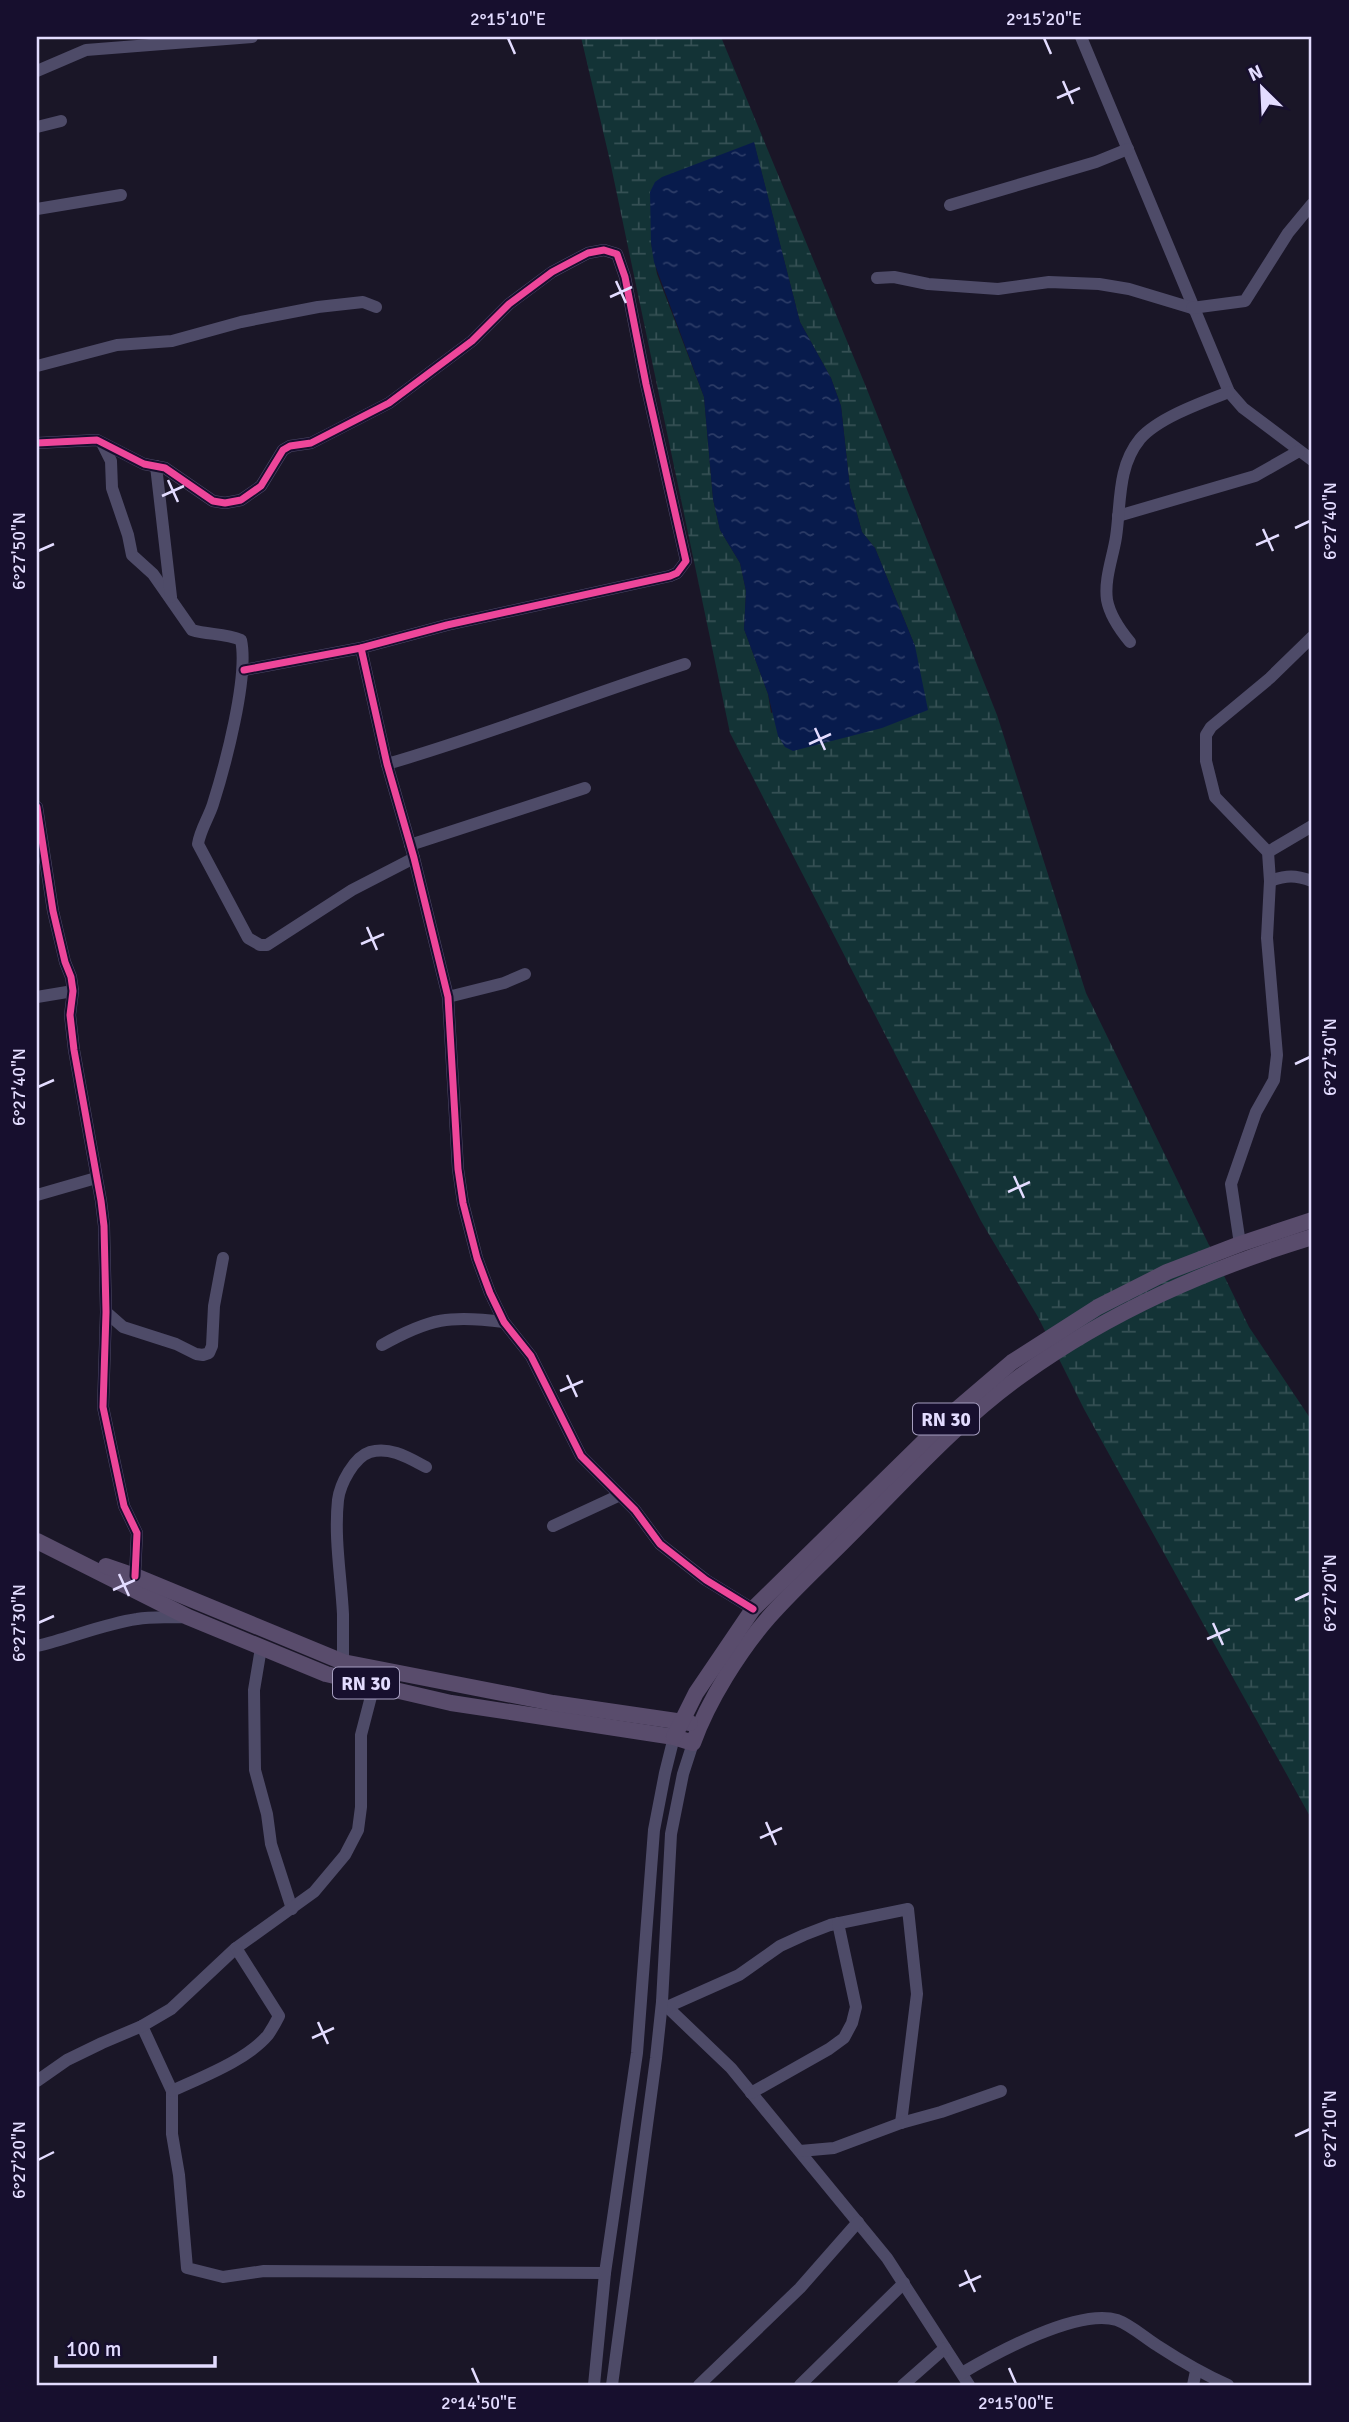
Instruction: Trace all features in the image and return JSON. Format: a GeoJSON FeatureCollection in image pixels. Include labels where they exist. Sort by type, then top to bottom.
{"type":"FeatureCollection","features":[{"type":"Feature","properties":{"kind":"main road","name":"RN 30"},"geometry":{"type":"LineString","coordinates":[[674,1737],[696,1693],[753,1609],[957,1409],[1012,1362],[1097,1307],[1167,1272],[1312,1220]]}},
{"type":"Feature","properties":{"kind":"main road","name":"RN 30"},"geometry":{"type":"LineString","coordinates":[[61,1551],[188,1618],[326,1674],[451,1703],[674,1737],[693,1743],[699,1726],[725,1678],[768,1618],[938,1448],[1021,1376],[1106,1321],[1173,1287],[1247,1257],[1312,1237]]}},
{"type":"Feature","properties":{"kind":"main road","name":"RN 30"},"geometry":{"type":"LineString","coordinates":[[37,1541],[135,1576],[343,1662],[553,1703],[681,1720],[699,1726]]}},
{"type":"Feature","properties":{"kind":"street"},"geometry":{"type":"LineString","coordinates":[[37,71],[86,50],[252,37]]}},
{"type":"Feature","properties":{"kind":"street"},"geometry":{"type":"LineString","coordinates":[[1081,37],[1139,170],[1192,308],[1229,392],[1243,408],[1312,460]]}},
{"type":"Feature","properties":{"kind":"street"},"geometry":{"type":"LineString","coordinates":[[37,127],[61,121]]}},
{"type":"Feature","properties":{"kind":"street"},"geometry":{"type":"LineString","coordinates":[[950,205],[1096,162],[1128,149]]}},
{"type":"Feature","properties":{"kind":"street"},"geometry":{"type":"LineString","coordinates":[[37,208],[121,195]]}},
{"type":"Feature","properties":{"kind":"street"},"geometry":{"type":"LineString","coordinates":[[877,278],[894,277],[928,284],[998,289],[1049,282],[1099,284],[1129,289],[1192,308],[1245,301],[1288,233],[1312,204]]}},
{"type":"Feature","properties":{"kind":"street"},"geometry":{"type":"LineString","coordinates":[[37,443],[92,439],[137,461],[179,476],[213,501],[225,503],[241,500],[261,486],[283,450],[290,446],[311,443],[389,403],[472,341],[509,304],[552,271],[587,253],[604,250],[617,254],[625,276],[646,384],[687,561],[682,568],[670,576],[447,625],[361,648],[244,670]]}},
{"type":"Feature","properties":{"kind":"street"},"geometry":{"type":"LineString","coordinates":[[37,366],[99,352],[117,345],[172,341],[241,322],[318,307],[363,302],[376,307]]}},
{"type":"Feature","properties":{"kind":"street"},"geometry":{"type":"LineString","coordinates":[[1130,642],[1113,616],[1106,589],[1118,516],[1119,488],[1127,463],[1141,438],[1171,418],[1229,392]]}},
{"type":"Feature","properties":{"kind":"street"},"geometry":{"type":"LineString","coordinates":[[102,443],[111,461],[112,488],[132,555],[153,574],[171,597]]}},
{"type":"Feature","properties":{"kind":"street"},"geometry":{"type":"LineString","coordinates":[[1118,516],[1255,476],[1299,451]]}},
{"type":"Feature","properties":{"kind":"street"},"geometry":{"type":"LineString","coordinates":[[156,466],[174,606],[192,630],[229,635],[241,640],[244,670],[213,804],[198,844],[248,938],[260,945],[267,945],[352,890],[414,858]]}},
{"type":"Feature","properties":{"kind":"street"},"geometry":{"type":"LineString","coordinates":[[1240,1244],[1231,1184],[1256,1112],[1274,1080],[1277,1055],[1267,938],[1270,881],[1268,852],[1215,797],[1206,761],[1206,735],[1210,727],[1270,678],[1312,637]]}},
{"type":"Feature","properties":{"kind":"street"},"geometry":{"type":"LineString","coordinates":[[361,648],[387,764],[414,858],[448,997],[458,1169],[463,1203],[489,1293],[504,1322],[531,1356],[581,1456],[635,1510],[660,1544],[706,1580],[753,1609]]}},
{"type":"Feature","properties":{"kind":"street"},"geometry":{"type":"LineString","coordinates":[[387,764],[444,748],[604,690],[685,664]]}},
{"type":"Feature","properties":{"kind":"street"},"geometry":{"type":"LineString","coordinates":[[410,845],[586,788]]}},
{"type":"Feature","properties":{"kind":"street"},"geometry":{"type":"LineString","coordinates":[[37,807],[42,870],[71,977],[74,1050],[104,1226],[106,1312],[103,1407],[124,1506],[137,1533],[135,1576]]}},
{"type":"Feature","properties":{"kind":"street"},"geometry":{"type":"LineString","coordinates":[[1268,852],[1312,826]]}},
{"type":"Feature","properties":{"kind":"street"},"geometry":{"type":"LineString","coordinates":[[1270,881],[1295,875],[1312,881]]}},
{"type":"Feature","properties":{"kind":"street"},"geometry":{"type":"LineString","coordinates":[[448,997],[504,983],[525,974]]}},
{"type":"Feature","properties":{"kind":"street"},"geometry":{"type":"LineString","coordinates":[[37,997],[73,991]]}},
{"type":"Feature","properties":{"kind":"street"},"geometry":{"type":"LineString","coordinates":[[37,1195],[96,1178]]}},
{"type":"Feature","properties":{"kind":"street"},"geometry":{"type":"LineString","coordinates":[[106,1312],[123,1327],[176,1344],[196,1354],[209,1353],[223,1258]]}},
{"type":"Feature","properties":{"kind":"street"},"geometry":{"type":"LineString","coordinates":[[382,1345],[425,1323],[449,1318],[504,1322]]}},
{"type":"Feature","properties":{"kind":"street"},"geometry":{"type":"LineString","coordinates":[[104,1340],[123,1327]]}},
{"type":"Feature","properties":{"kind":"street"},"geometry":{"type":"LineString","coordinates":[[343,1662],[343,1614],[338,1555],[338,1499],[342,1484],[359,1458],[368,1452],[383,1450],[404,1455],[426,1467]]}},
{"type":"Feature","properties":{"kind":"street"},"geometry":{"type":"LineString","coordinates":[[554,1526],[620,1495]]}},
{"type":"Feature","properties":{"kind":"street"},"geometry":{"type":"LineString","coordinates":[[37,1646],[141,1618],[188,1618]]}},
{"type":"Feature","properties":{"kind":"street"},"geometry":{"type":"LineString","coordinates":[[261,1648],[254,1690],[255,1770],[267,1814],[271,1844],[292,1909]]}},
{"type":"Feature","properties":{"kind":"street"},"geometry":{"type":"LineString","coordinates":[[37,2081],[48,2071],[84,2051],[142,2026],[171,2009],[236,1948],[314,1892],[345,1855],[358,1830],[361,1807],[361,1735],[374,1685]]}},
{"type":"Feature","properties":{"kind":"street"},"geometry":{"type":"LineString","coordinates":[[594,2385],[605,2273],[637,2053],[654,1830],[674,1737]]}},
{"type":"Feature","properties":{"kind":"street"},"geometry":{"type":"LineString","coordinates":[[612,2385],[664,2004],[671,1833],[682,1774],[693,1743]]}},
{"type":"Feature","properties":{"kind":"street"},"geometry":{"type":"LineString","coordinates":[[664,2004],[739,1975],[780,1946],[804,1935],[838,1923],[908,1909],[917,1994],[901,2123]]}},
{"type":"Feature","properties":{"kind":"street"},"geometry":{"type":"LineString","coordinates":[[751,2093],[829,2049],[844,2038],[852,2023],[856,2007],[838,1923]]}},
{"type":"Feature","properties":{"kind":"street"},"geometry":{"type":"LineString","coordinates":[[172,2091],[253,2048],[268,2035],[279,2016],[236,1948]]}},
{"type":"Feature","properties":{"kind":"street"},"geometry":{"type":"LineString","coordinates":[[664,2004],[730,2068],[887,2258],[970,2385]]}},
{"type":"Feature","properties":{"kind":"street"},"geometry":{"type":"LineString","coordinates":[[142,2026],[172,2091],[172,2134],[179,2175],[187,2268],[223,2277],[264,2271],[605,2273]]}},
{"type":"Feature","properties":{"kind":"street"},"geometry":{"type":"LineString","coordinates":[[800,2151],[834,2148],[1001,2091]]}},
{"type":"Feature","properties":{"kind":"street"},"geometry":{"type":"LineString","coordinates":[[699,2385],[800,2288],[858,2222]]}},
{"type":"Feature","properties":{"kind":"street"},"geometry":{"type":"LineString","coordinates":[[800,2385],[904,2283]]}},
{"type":"Feature","properties":{"kind":"street"},"geometry":{"type":"LineString","coordinates":[[962,2372],[1046,2332],[1087,2318],[1117,2320],[1196,2371],[1228,2385]]}},
{"type":"Feature","properties":{"kind":"street"},"geometry":{"type":"LineString","coordinates":[[903,2385],[945,2348]]}},
{"type":"Feature","properties":{"kind":"street"},"geometry":{"type":"LineString","coordinates":[[614,2371],[621,2385]]}},
{"type":"Feature","properties":{"kind":"street"},"geometry":{"type":"LineString","coordinates":[[1193,2385],[1196,2371]]}},
{"type":"Feature","properties":{"kind":"green space"},"geometry":{"type":"Polygon","coordinates":[[[581,37],[721,37],[864,382],[997,715],[1086,993],[1249,1327],[1312,1421],[1312,1820],[1084,1409],[1038,1317],[981,1221],[730,733],[610,161],[581,37]],[[754,143],[651,243],[657,274],[704,397],[713,499],[720,530],[740,563],[746,591],[744,629],[768,694],[771,713],[915,646],[875,548],[862,532],[850,488],[841,406],[831,378],[800,322],[754,143]]]}},
{"type":"Feature","properties":{"kind":"water"},"geometry":{"type":"Polygon","coordinates":[[[754,142],[800,322],[831,378],[841,406],[850,488],[862,532],[875,548],[915,646],[928,710],[882,728],[793,751],[785,747],[778,736],[768,694],[744,629],[746,591],[740,563],[720,530],[713,499],[704,397],[654,262],[651,243],[650,192],[655,182],[754,142]]]}},
{"type":"Feature","properties":{"kind":"cycle path"},"geometry":{"type":"LineString","coordinates":[[37,443],[97,440],[144,464],[165,468],[213,501],[225,503],[241,500],[261,486],[283,450],[290,446],[311,443],[389,403],[472,341],[509,304],[552,272],[588,253],[604,250],[617,254],[625,277],[686,561],[677,573],[447,625],[361,648],[244,670]]}},
{"type":"Feature","properties":{"kind":"cycle path"},"geometry":{"type":"LineString","coordinates":[[361,648],[387,764],[414,858],[448,997],[458,1169],[463,1203],[477,1258],[490,1293],[504,1322],[531,1356],[581,1456],[635,1510],[660,1544],[706,1580],[753,1609]]}},
{"type":"Feature","properties":{"kind":"cycle path"},"geometry":{"type":"LineString","coordinates":[[37,807],[53,911],[71,977],[73,991],[70,1015],[74,1050],[101,1201],[106,1312],[103,1407],[124,1506],[137,1533],[135,1576]]}}]}
